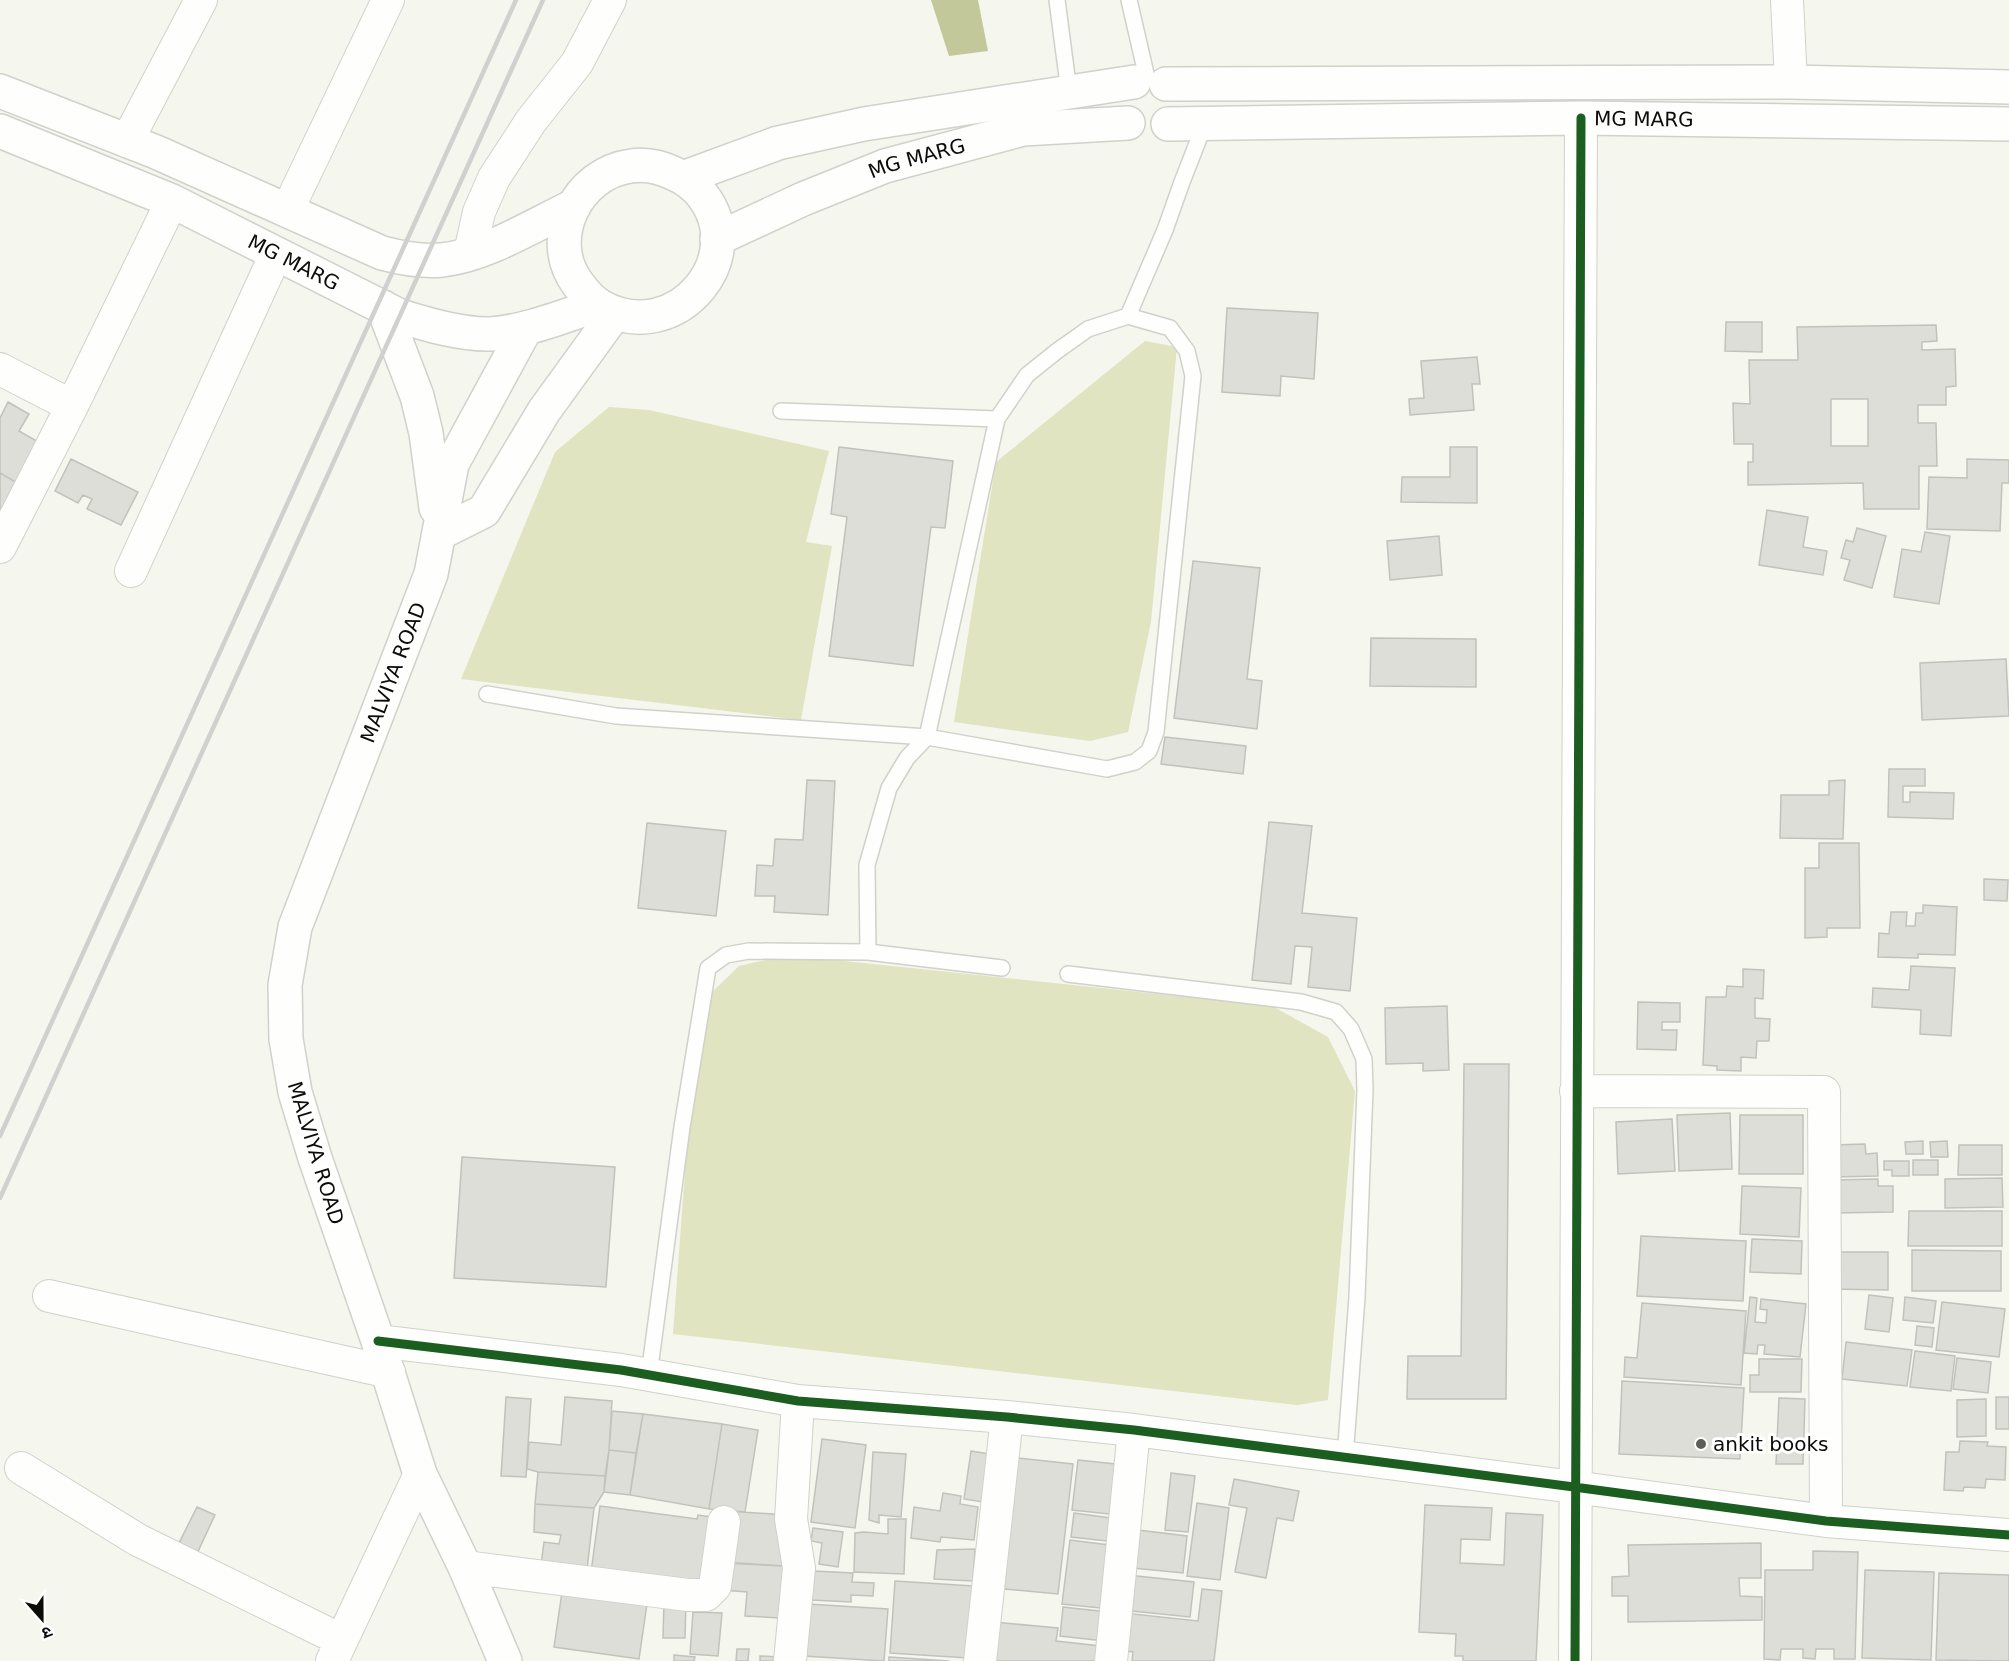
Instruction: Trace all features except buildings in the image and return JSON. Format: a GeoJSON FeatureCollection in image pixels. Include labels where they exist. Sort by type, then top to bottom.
{"type":"FeatureCollection","features":[{"type":"Feature","properties":{"kind":"main road"},"geometry":{"type":"LineString","coordinates":[[683,178],[778,143],[864,124],[1149,81],[1791,82],[2009,87]]}},
{"type":"Feature","properties":{"kind":"main road"},"geometry":{"type":"LineString","coordinates":[[1128,123],[1124,116],[1122,99],[1125,91],[1149,81],[1172,89],[1176,107],[1174,116],[1168,124]]}},
{"type":"Feature","properties":{"kind":"main road"},"geometry":{"type":"LineString","coordinates":[[0,91],[127,141],[382,252],[405,259],[442,260],[484,250],[572,207]]}},
{"type":"Feature","properties":{"kind":"main road","name":"MG MARG"},"geometry":{"type":"LineString","coordinates":[[717,239],[803,199],[885,166],[1023,129],[1128,123],[1135,129],[1152,132],[1161,130],[1168,124],[1581,118],[2009,124]]}},
{"type":"Feature","properties":{"kind":"main road","name":"MG MARG"},"geometry":{"type":"LineString","coordinates":[[0,131],[171,201],[400,316],[440,328],[489,334],[607,309]]}},
{"type":"Feature","properties":{"kind":"main road"},"geometry":{"type":"LineString","coordinates":[[648,165],[666,169],[697,189],[708,204],[715,221],[716,258],[709,275],[699,290],[685,303],[669,312],[651,317],[633,317],[607,309],[585,294],[573,279],[566,261],[564,243],[566,225],[572,207],[582,192],[596,179],[612,171],[630,166],[648,165]]}},
{"type":"Feature","properties":{"kind":"main road"},"geometry":{"type":"LineString","coordinates":[[383,307],[417,396],[426,433],[428,464],[440,533],[484,511],[607,309]]}},
{"type":"Feature","properties":{"kind":"main road","name":"MALVIYA ROAD"},"geometry":{"type":"LineString","coordinates":[[505,1661],[465,1567],[420,1474],[378,1341],[315,1158],[295,1092],[286,1039],[285,985],[295,927],[431,574],[452,464],[526,328]]}},
{"type":"Feature","properties":{"kind":"street"},"geometry":{"type":"LineString","coordinates":[[127,141],[201,0]]}},
{"type":"Feature","properties":{"kind":"street"},"geometry":{"type":"LineString","coordinates":[[287,211],[387,0]]}},
{"type":"Feature","properties":{"kind":"street"},"geometry":{"type":"LineString","coordinates":[[470,253],[479,212],[494,178],[531,121],[577,63],[610,0]]}},
{"type":"Feature","properties":{"kind":"street"},"geometry":{"type":"LineString","coordinates":[[1787,0],[1791,82]]}},
{"type":"Feature","properties":{"kind":"street"},"geometry":{"type":"LineString","coordinates":[[1575,1661],[1581,118]]}},
{"type":"Feature","properties":{"kind":"street"},"geometry":{"type":"LineString","coordinates":[[0,547],[72,406],[171,201]]}},
{"type":"Feature","properties":{"kind":"street"},"geometry":{"type":"LineString","coordinates":[[131,571],[276,254]]}},
{"type":"Feature","properties":{"kind":"street"},"geometry":{"type":"LineString","coordinates":[[0,369],[72,406]]}},
{"type":"Feature","properties":{"kind":"street"},"geometry":{"type":"LineString","coordinates":[[1576,1091],[1824,1092],[1826,1521]]}},
{"type":"Feature","properties":{"kind":"street"},"geometry":{"type":"LineString","coordinates":[[49,1296],[388,1372]]}},
{"type":"Feature","properties":{"kind":"street"},"geometry":{"type":"LineString","coordinates":[[378,1341],[649,1375],[798,1401],[1007,1417],[1134,1430],[1574,1486],[1826,1521],[2009,1535]]}},
{"type":"Feature","properties":{"kind":"street"},"geometry":{"type":"LineString","coordinates":[[790,1661],[799,1568],[791,1519],[798,1401]]}},
{"type":"Feature","properties":{"kind":"street"},"geometry":{"type":"LineString","coordinates":[[980,1661],[1007,1417]]}},
{"type":"Feature","properties":{"kind":"street"},"geometry":{"type":"LineString","coordinates":[[1111,1661],[1134,1430]]}},
{"type":"Feature","properties":{"kind":"street"},"geometry":{"type":"LineString","coordinates":[[21,1468],[138,1540],[337,1650],[420,1474]]}},
{"type":"Feature","properties":{"kind":"street"},"geometry":{"type":"LineString","coordinates":[[465,1567],[688,1595],[706,1594],[715,1586],[724,1522]]}},
{"type":"Feature","properties":{"kind":"lane"},"geometry":{"type":"LineString","coordinates":[[1057,0],[1069,92]]}},
{"type":"Feature","properties":{"kind":"lane"},"geometry":{"type":"LineString","coordinates":[[1129,0],[1149,81]]}},
{"type":"Feature","properties":{"kind":"lane"},"geometry":{"type":"LineString","coordinates":[[1128,316],[1165,230],[1205,123]]}},
{"type":"Feature","properties":{"kind":"lane"},"geometry":{"type":"LineString","coordinates":[[487,694],[616,716],[927,737],[1107,769],[1135,762],[1149,751],[1156,732],[1193,376],[1187,351],[1170,328],[1128,316],[1088,329],[1027,375],[997,418],[927,737],[907,758],[889,788],[867,864],[868,952]]}},
{"type":"Feature","properties":{"kind":"lane"},"geometry":{"type":"LineString","coordinates":[[781,411],[997,418]]}},
{"type":"Feature","properties":{"kind":"lane"},"geometry":{"type":"LineString","coordinates":[[649,1375],[681,1127],[708,968],[726,955],[749,951],[868,952],[1002,968]]}},
{"type":"Feature","properties":{"kind":"lane"},"geometry":{"type":"LineString","coordinates":[[1068,974],[1301,1002],[1336,1012],[1351,1029],[1364,1059],[1365,1090],[1357,1297],[1345,1458]]}},
{"type":"Feature","properties":{"kind":"shaded area"},"geometry":{"type":"Polygon","coordinates":[[[931,0],[978,0],[988,51],[949,56],[931,0]]]}},
{"type":"Feature","properties":{"kind":"shaded area"},"geometry":{"type":"Polygon","coordinates":[[[1145,341],[1177,347],[1151,622],[1128,732],[1090,741],[954,722],[996,462],[1145,341]]]}},
{"type":"Feature","properties":{"kind":"shaded area"},"geometry":{"type":"Polygon","coordinates":[[[609,407],[649,410],[829,451],[806,542],[832,546],[801,720],[461,679],[555,452],[609,407]]]}},
{"type":"Feature","properties":{"kind":"shaded area"},"geometry":{"type":"Polygon","coordinates":[[[787,955],[1272,1006],[1328,1037],[1355,1091],[1328,1400],[1297,1405],[673,1334],[696,1023],[709,995],[739,966],[787,955]]]}},
{"type":"Feature","properties":{"kind":"railway"},"geometry":{"type":"LineString","coordinates":[[0,1136],[516,0]]}},
{"type":"Feature","properties":{"kind":"railway"},"geometry":{"type":"LineString","coordinates":[[0,1198],[543,0]]}},
{"type":"Feature","properties":{"kind":"cycle path"},"geometry":{"type":"LineString","coordinates":[[1575,1661],[1581,118]]}},
{"type":"Feature","properties":{"kind":"cycle path"},"geometry":{"type":"LineString","coordinates":[[378,1341],[621,1370],[798,1401],[1007,1417],[1134,1430],[1826,1521],[2009,1535]]}},
{"type":"Feature","properties":{"kind":"place","name":"ankit books"},"geometry":{"type":"Point","coordinates":[1701,1444]}}]}
